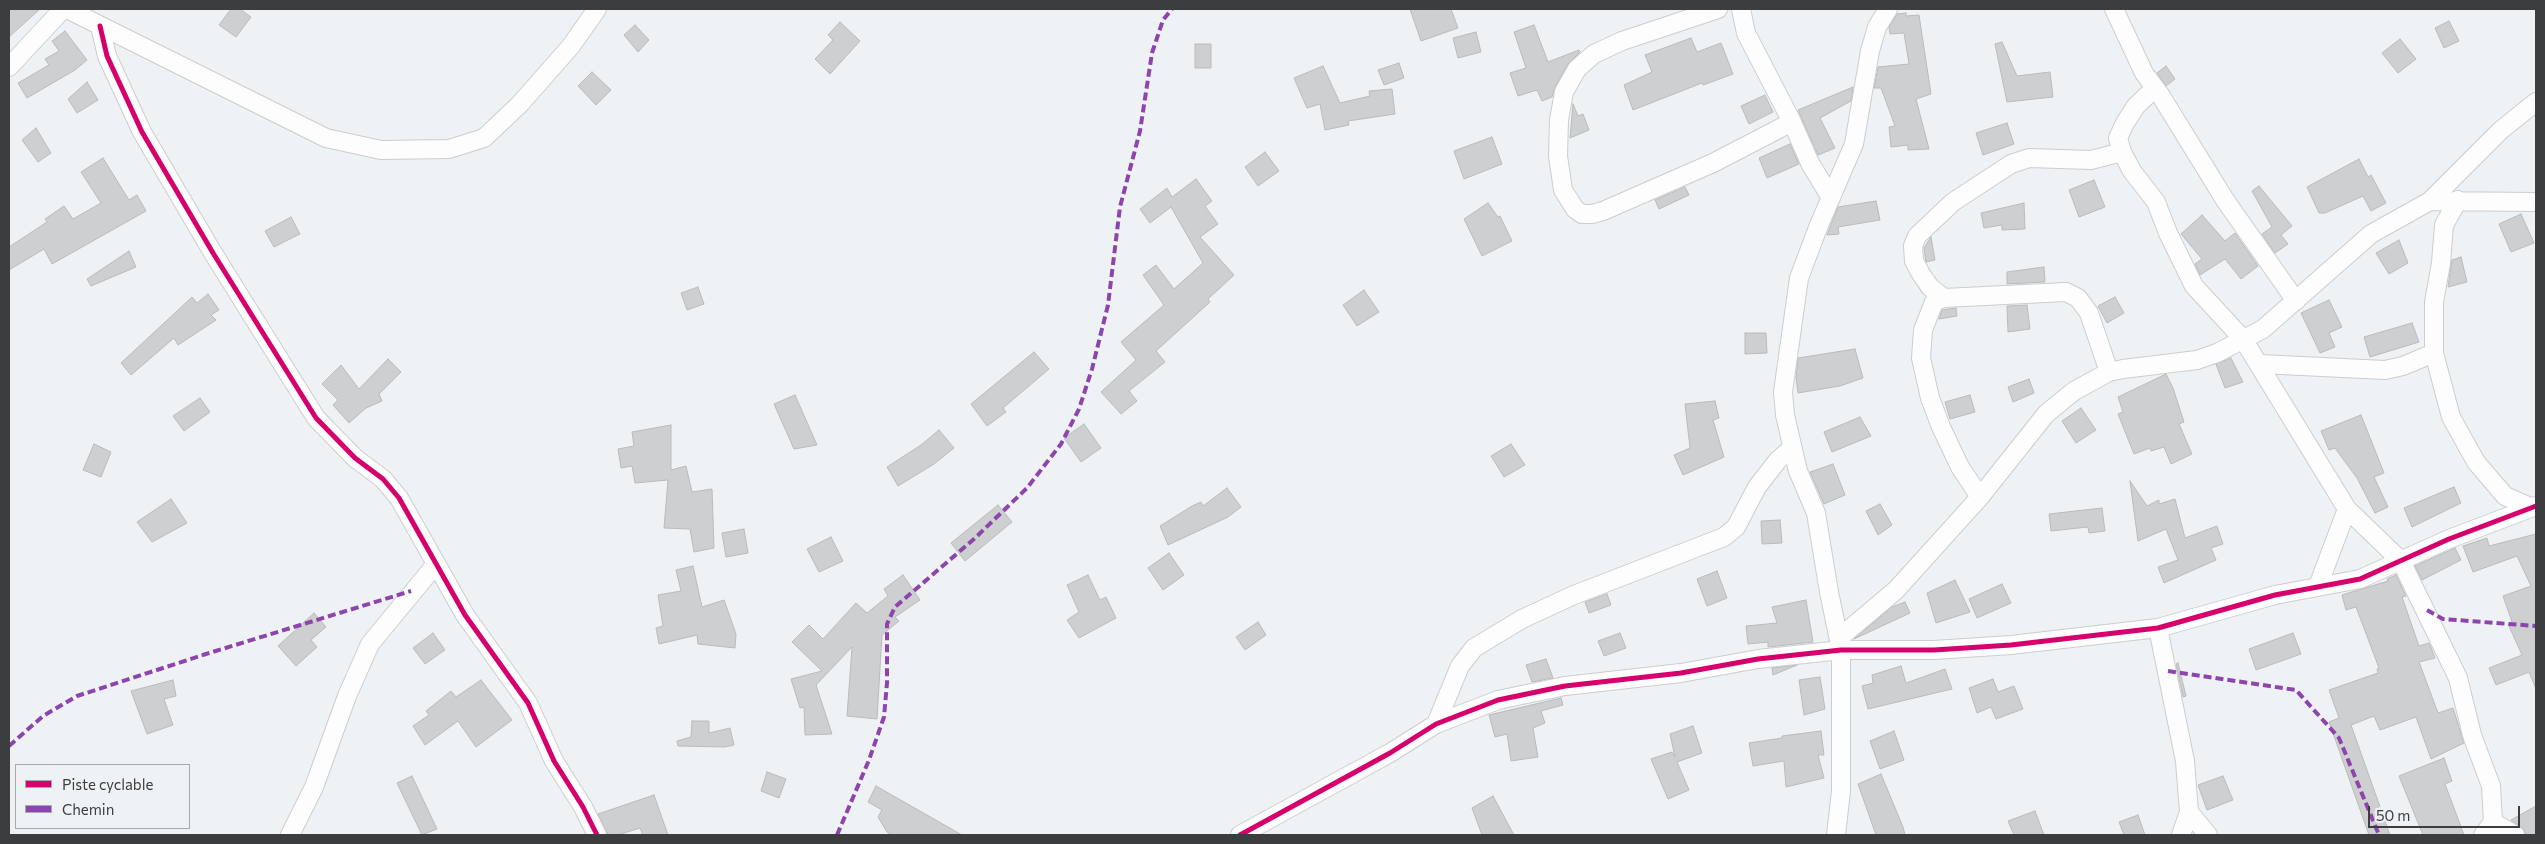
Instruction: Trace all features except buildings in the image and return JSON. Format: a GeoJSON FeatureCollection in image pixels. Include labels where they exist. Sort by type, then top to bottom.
{"type":"FeatureCollection","features":[{"type":"Feature","properties":{"kind":"street"},"geometry":{"type":"LineString","coordinates":[[9,67],[63,9]]}},
{"type":"Feature","properties":{"kind":"street"},"geometry":{"type":"LineString","coordinates":[[67,9],[326,138],[381,150],[449,149],[484,138],[512,112],[571,46],[597,9]]}},
{"type":"Feature","properties":{"kind":"street"},"geometry":{"type":"LineString","coordinates":[[1718,9],[1622,41],[1594,54],[1577,69],[1564,92],[1559,120],[1558,156],[1563,190],[1575,209],[1582,214],[1603,211],[1713,163],[1792,122]]}},
{"type":"Feature","properties":{"kind":"street"},"geometry":{"type":"LineString","coordinates":[[1741,9],[1746,33],[1792,122],[1810,163],[1831,198]]}},
{"type":"Feature","properties":{"kind":"street"},"geometry":{"type":"LineString","coordinates":[[1836,835],[1841,791],[1840,644],[1816,513],[1798,471],[1792,448],[1783,392],[1799,278],[1854,144],[1870,51],[1877,27],[1888,9]]}},
{"type":"Feature","properties":{"kind":"street"},"geometry":{"type":"LineString","coordinates":[[2114,9],[2144,73],[2225,200],[2296,301]]}},
{"type":"Feature","properties":{"kind":"street"},"geometry":{"type":"LineString","coordinates":[[100,26],[107,56],[142,132],[276,355],[316,418],[355,458],[383,480],[399,498],[465,615],[528,703],[554,761],[583,807],[597,835]]}},
{"type":"Feature","properties":{"kind":"street"},"geometry":{"type":"LineString","coordinates":[[2155,88],[2136,106],[2125,123],[2118,138],[2122,152],[2132,171],[2156,202],[2168,233],[2194,286],[2244,339],[2347,509],[2401,561],[2458,678],[2472,736],[2491,786],[2488,828],[2515,835]]}},
{"type":"Feature","properties":{"kind":"street"},"geometry":{"type":"LineString","coordinates":[[1840,644],[1896,590],[1980,496],[2046,414],[2074,390],[2108,372],[2197,360],[2263,329],[2371,234],[2430,201],[2501,130],[2536,102]]}},
{"type":"Feature","properties":{"kind":"street"},"geometry":{"type":"LineString","coordinates":[[1944,298],[1930,287],[1921,274],[1914,261],[1913,246],[1917,236],[1953,202],[2011,164],[2029,158],[2091,160],[2122,152]]}},
{"type":"Feature","properties":{"kind":"street"},"geometry":{"type":"LineString","coordinates":[[2458,200],[2444,225],[2441,263],[2434,302],[2434,353],[2451,417],[2476,462],[2505,496],[2533,507]]}},
{"type":"Feature","properties":{"kind":"street"},"geometry":{"type":"LineString","coordinates":[[2430,201],[2536,202]]}},
{"type":"Feature","properties":{"kind":"street"},"geometry":{"type":"LineString","coordinates":[[1980,496],[1960,467],[1930,398],[1921,358],[1923,330],[1934,302],[1944,298],[2066,292],[2078,298],[2089,313],[2108,372]]}},
{"type":"Feature","properties":{"kind":"street"},"geometry":{"type":"LineString","coordinates":[[2260,364],[2385,370],[2403,366],[2434,353]]}},
{"type":"Feature","properties":{"kind":"street"},"geometry":{"type":"LineString","coordinates":[[1436,724],[1460,666],[1474,648],[1522,620],[1574,596],[1724,537],[1736,528],[1757,487],[1778,460],[1792,448]]}},
{"type":"Feature","properties":{"kind":"street"},"geometry":{"type":"LineString","coordinates":[[1240,835],[1390,753],[1436,724],[1498,700],[1565,686],[1681,673],[1840,644],[1934,650],[2011,645],[2158,628],[2275,596],[2360,579],[2448,539],[2533,507]]}},
{"type":"Feature","properties":{"kind":"street"},"geometry":{"type":"LineString","coordinates":[[2318,586],[2347,509]]}},
{"type":"Feature","properties":{"kind":"street"},"geometry":{"type":"LineString","coordinates":[[290,835],[314,788],[347,696],[370,644],[436,564]]}},
{"type":"Feature","properties":{"kind":"street"},"geometry":{"type":"LineString","coordinates":[[2158,628],[2185,761],[2189,812],[2181,835]]}},
{"type":"Feature","properties":{"kind":"street"},"geometry":{"type":"LineString","coordinates":[[2189,812],[2208,835]]}},
{"type":"Feature","properties":{"kind":"marked path"},"geometry":{"type":"LineString","coordinates":[[837,835],[869,760],[884,717],[887,683],[887,624],[895,607],[974,539],[1027,488],[1061,444],[1079,409],[1092,369],[1108,305],[1120,207],[1140,131],[1152,53],[1163,20],[1172,9]]}},
{"type":"Feature","properties":{"kind":"marked path"},"geometry":{"type":"LineString","coordinates":[[9,746],[43,716],[77,696],[411,591]]}},
{"type":"Feature","properties":{"kind":"marked path"},"geometry":{"type":"LineString","coordinates":[[2427,610],[2443,619],[2536,626]]}},
{"type":"Feature","properties":{"kind":"marked path"},"geometry":{"type":"LineString","coordinates":[[2168,671],[2296,690],[2339,738],[2379,835]]}},
{"type":"Feature","properties":{"kind":"cycle path"},"geometry":{"type":"LineString","coordinates":[[100,26],[107,56],[142,132],[213,253],[316,418],[355,458],[383,479],[399,498],[465,615],[528,703],[554,761],[583,807],[597,835]]}},
{"type":"Feature","properties":{"kind":"cycle path"},"geometry":{"type":"LineString","coordinates":[[1240,835],[1390,753],[1436,724],[1498,700],[1565,686],[1681,673],[1758,659],[1841,650],[1934,650],[2011,645],[2158,628],[2275,595],[2360,579],[2449,539],[2536,506]]}}]}
